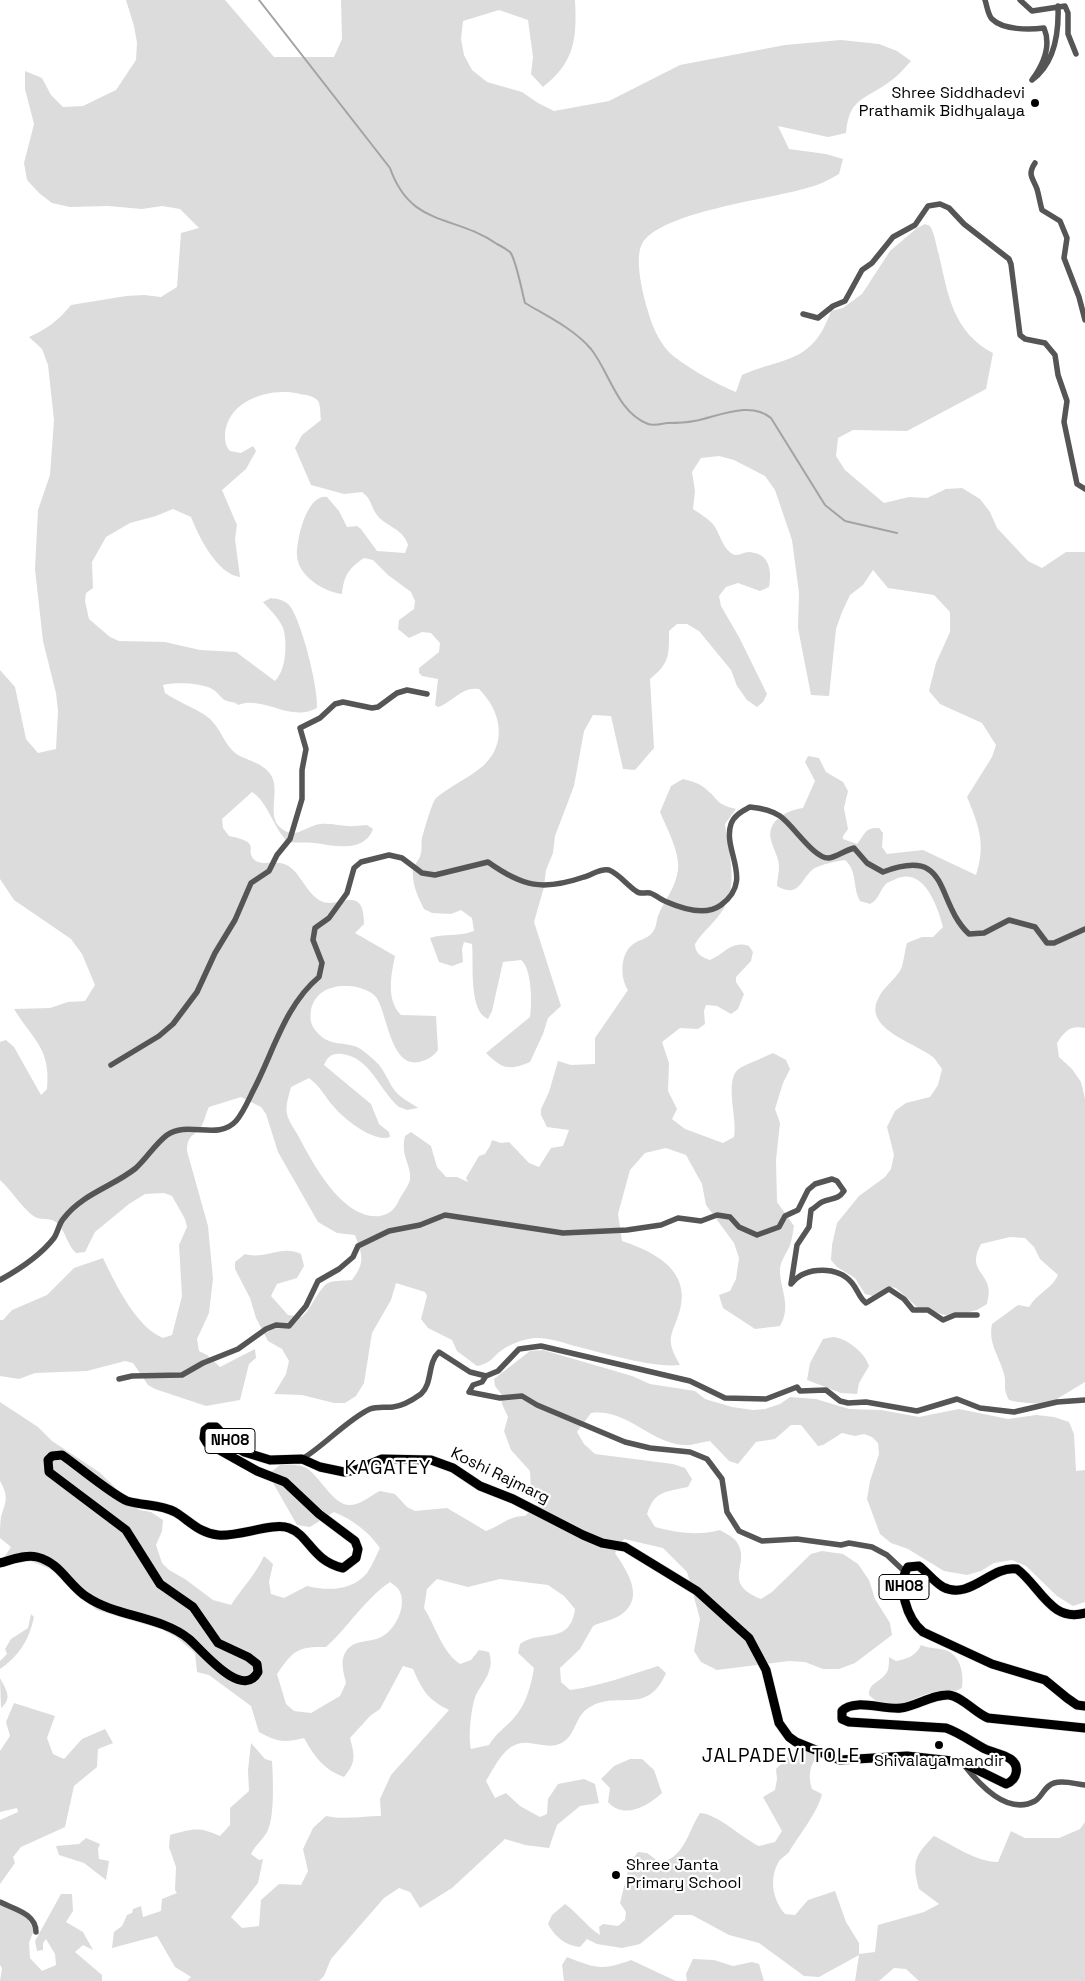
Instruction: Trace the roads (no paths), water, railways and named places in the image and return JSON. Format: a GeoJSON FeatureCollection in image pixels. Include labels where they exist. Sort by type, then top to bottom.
{"type":"FeatureCollection","features":[{"type":"Feature","properties":{"kind":"main road","name":"Koshi Rajmarg"},"geometry":{"type":"LineString","coordinates":[[0,1563],[35,1556],[44,1559],[63,1572],[86,1597],[181,1633],[210,1662],[233,1676],[248,1680],[256,1677],[259,1668],[248,1657],[214,1640],[193,1607],[155,1579],[131,1535],[49,1472],[46,1465],[48,1460],[52,1456],[62,1455],[123,1498],[175,1512],[195,1528],[210,1534],[235,1535],[269,1528],[288,1527],[295,1531],[327,1563],[346,1567],[356,1558],[358,1549],[355,1541],[319,1514],[285,1482],[257,1471],[207,1443],[204,1434],[209,1427],[216,1428],[234,1446],[256,1458],[270,1460],[302,1459],[320,1467],[344,1472],[356,1470],[382,1459],[431,1460],[453,1468],[480,1486],[513,1499],[583,1535],[602,1543],[625,1547],[697,1591],[749,1638],[766,1670],[779,1723],[789,1737],[796,1742],[840,1760],[907,1756],[961,1762],[1006,1784],[1011,1782],[1017,1772],[1015,1763],[1008,1757],[985,1748],[946,1728],[849,1722],[842,1719],[842,1711],[847,1707],[864,1706],[901,1708],[948,1695],[956,1697],[976,1712],[988,1718],[1085,1728]]}},
{"type":"Feature","properties":{"kind":"main road","name":"NH08"},"geometry":{"type":"LineString","coordinates":[[1085,1613],[1069,1615],[1055,1609],[1017,1569],[1003,1570],[969,1588],[957,1590],[943,1587],[919,1566],[908,1567],[905,1572],[906,1605],[914,1624],[923,1632],[992,1664],[1045,1680],[1077,1705],[1085,1706]]}},
{"type":"Feature","properties":{"kind":"street"},"geometry":{"type":"LineString","coordinates":[[984,0],[991,18],[1001,26],[1032,29],[1044,28],[1047,36],[1046,55],[1032,80],[1050,62],[1059,22],[1058,6]]}},
{"type":"Feature","properties":{"kind":"street"},"geometry":{"type":"LineString","coordinates":[[1020,0],[1032,11],[1065,6],[1068,13],[1068,34],[1076,54]]}},
{"type":"Feature","properties":{"kind":"street"},"geometry":{"type":"LineString","coordinates":[[1035,163],[1031,168],[1030,177],[1038,192],[1042,210],[1060,221],[1067,238],[1064,258],[1080,297],[1085,320]]}},
{"type":"Feature","properties":{"kind":"street"},"geometry":{"type":"LineString","coordinates":[[803,314],[818,318],[833,306],[845,301],[862,270],[872,263],[894,237],[903,234],[915,225],[928,206],[940,204],[949,208],[964,224],[1008,259],[1011,264],[1020,334],[1025,339],[1045,342],[1055,355],[1059,380],[1067,401],[1064,422],[1077,484],[1085,490]]}},
{"type":"Feature","properties":{"kind":"street"},"geometry":{"type":"LineString","coordinates":[[111,1065],[159,1036],[173,1024],[197,992],[215,953],[235,920],[251,883],[269,871],[277,855],[290,839],[302,798],[302,770],[306,749],[300,728],[320,718],[335,704],[344,702],[372,708],[378,707],[397,693],[408,690],[426,694]]}},
{"type":"Feature","properties":{"kind":"street"},"geometry":{"type":"LineString","coordinates":[[0,1280],[21,1268],[54,1237],[64,1217],[97,1190],[136,1168],[169,1133],[192,1129],[211,1131],[227,1128],[236,1121],[262,1074],[294,1003],[319,977],[322,967],[313,940],[315,928],[330,918],[348,893],[354,868],[361,862],[389,855],[402,858],[422,873],[435,875],[488,862],[512,879],[536,886],[568,882],[599,870],[608,870],[638,893],[649,893],[668,903],[704,912],[720,906],[732,893],[737,878],[730,834],[731,823],[737,815],[750,807],[766,809],[778,815],[795,829],[809,848],[823,857],[830,858],[854,848],[867,863],[883,872],[912,863],[926,867],[936,876],[946,893],[955,918],[969,934],[984,933],[1009,920],[1035,927],[1047,943],[1054,943],[1085,929]]}},
{"type":"Feature","properties":{"kind":"street"},"geometry":{"type":"LineString","coordinates":[[120,1379],[132,1376],[182,1375],[203,1362],[238,1349],[266,1329],[276,1325],[289,1326],[306,1306],[318,1281],[339,1269],[353,1257],[358,1246],[389,1231],[420,1225],[445,1215],[563,1233],[627,1230],[662,1225],[678,1218],[701,1221],[718,1215],[730,1217],[739,1227],[757,1235],[771,1232],[779,1227],[786,1216],[798,1210],[808,1190],[815,1184],[832,1179],[837,1181],[844,1191],[834,1200],[822,1202],[811,1210],[810,1227],[795,1252],[791,1284],[802,1273],[829,1270],[852,1282],[861,1300],[866,1303],[890,1289],[904,1299],[913,1310],[928,1310],[944,1320],[955,1315],[977,1315]]}},
{"type":"Feature","properties":{"kind":"street"},"geometry":{"type":"LineString","coordinates":[[905,1572],[887,1555],[872,1547],[797,1539],[762,1541],[739,1531],[727,1512],[722,1479],[707,1459],[690,1452],[650,1448],[625,1442],[537,1405],[522,1396],[500,1398],[469,1392],[472,1384],[482,1382],[486,1376],[498,1371],[519,1349],[541,1346],[690,1381],[725,1398],[766,1399],[797,1387],[800,1391],[826,1390],[840,1401],[848,1403],[866,1402],[917,1411],[957,1399],[980,1408],[1014,1412],[1057,1402],[1085,1400]]}},
{"type":"Feature","properties":{"kind":"street"},"geometry":{"type":"LineString","coordinates":[[302,1459],[317,1450],[358,1416],[372,1409],[394,1407],[422,1393],[427,1386],[435,1356],[439,1352],[470,1372],[486,1376]]}},
{"type":"Feature","properties":{"kind":"street"},"geometry":{"type":"LineString","coordinates":[[961,1762],[976,1780],[995,1797],[1014,1805],[1030,1803],[1041,1797],[1046,1787],[1054,1783],[1066,1782],[1085,1786]]}},
{"type":"Feature","properties":{"kind":"street"},"geometry":{"type":"LineString","coordinates":[[0,1902],[17,1908],[27,1915],[36,1928],[36,1932]]}},
{"type":"Feature","properties":{"kind":"waterway"},"geometry":{"type":"LineString","coordinates":[[259,0],[390,168],[399,187],[410,201],[422,211],[481,235],[510,252],[517,268],[525,303],[560,323],[577,335],[591,349],[621,401],[637,418],[648,424],[655,425],[691,422],[733,411],[753,410],[763,413],[771,418],[825,505],[845,521],[897,533]]}},
{"type":"Feature","properties":{"kind":"place","name":"Shree Siddhadevi Prathamik Bidhyalaya"},"geometry":{"type":"Point","coordinates":[1035,103]}},
{"type":"Feature","properties":{"kind":"place","name":"Shivalaya mandir"},"geometry":{"type":"Point","coordinates":[939,1745]}},
{"type":"Feature","properties":{"kind":"place","name":"Shree Janta Primary School"},"geometry":{"type":"Point","coordinates":[616,1875]}},
{"type":"Feature","properties":{"kind":"district","name":"KAGATEY"},"geometry":{"type":"Point","coordinates":[388,1469]}},
{"type":"Feature","properties":{"kind":"district","name":"JALPADEVI TOLE"},"geometry":{"type":"Point","coordinates":[781,1757]}}]}
